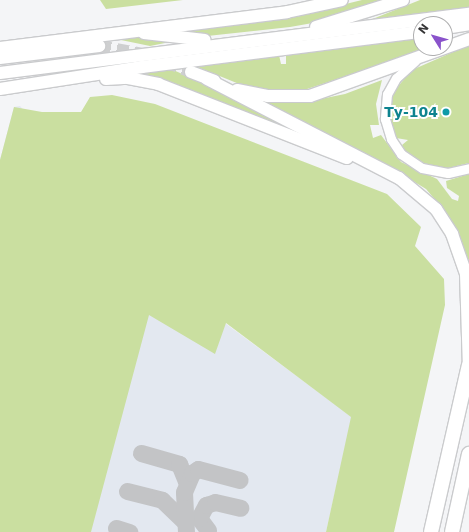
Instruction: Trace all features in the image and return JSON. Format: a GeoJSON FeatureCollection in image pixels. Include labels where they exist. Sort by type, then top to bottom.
{"type":"FeatureCollection","features":[{"type":"Feature","properties":{"kind":"highway"},"geometry":{"type":"LineString","coordinates":[[432,532],[469,366]]}},
{"type":"Feature","properties":{"kind":"highway"},"geometry":{"type":"LineString","coordinates":[[452,532],[469,454]]}},
{"type":"Feature","properties":{"kind":"main road"},"geometry":{"type":"LineString","coordinates":[[0,48],[287,12],[342,0]]}},
{"type":"Feature","properties":{"kind":"main road"},"geometry":{"type":"LineString","coordinates":[[278,38],[368,14],[403,0]]}},
{"type":"Feature","properties":{"kind":"main road"},"geometry":{"type":"LineString","coordinates":[[0,73],[236,42],[469,14]]}},
{"type":"Feature","properties":{"kind":"main road"},"geometry":{"type":"LineString","coordinates":[[453,27],[469,24]]}},
{"type":"Feature","properties":{"kind":"main road"},"geometry":{"type":"LineString","coordinates":[[129,32],[236,42]]}},
{"type":"Feature","properties":{"kind":"main road"},"geometry":{"type":"LineString","coordinates":[[0,89],[62,79],[413,33]]}},
{"type":"Feature","properties":{"kind":"main road"},"geometry":{"type":"LineString","coordinates":[[207,79],[256,95],[310,96],[469,39]]}},
{"type":"Feature","properties":{"kind":"main road"},"geometry":{"type":"LineString","coordinates":[[0,58],[99,46]]}},
{"type":"Feature","properties":{"kind":"main road"},"geometry":{"type":"LineString","coordinates":[[191,72],[399,178],[436,209],[460,253],[468,284],[469,366]]}},
{"type":"Feature","properties":{"kind":"main road"},"geometry":{"type":"LineString","coordinates":[[62,79],[124,78],[158,84],[399,178]]}},
{"type":"Feature","properties":{"kind":"street"},"geometry":{"type":"LineString","coordinates":[[421,57],[398,75],[390,87],[384,112],[389,136],[401,154],[422,168],[448,173],[469,168]]}},
{"type":"Feature","properties":{"kind":"shaded area"},"geometry":{"type":"Polygon","coordinates":[[[20,106],[175,286],[352,417],[326,532],[0,532],[0,160],[14,107],[20,106]]]}},
{"type":"Feature","properties":{"kind":"green space"},"geometry":{"type":"Polygon","coordinates":[[[100,0],[183,0],[106,9],[100,0]]]}},
{"type":"Feature","properties":{"kind":"green space"},"geometry":{"type":"Polygon","coordinates":[[[362,0],[396,0],[341,18],[290,27],[198,37],[154,32],[317,11],[362,0]]]}},
{"type":"Feature","properties":{"kind":"green space"},"geometry":{"type":"Polygon","coordinates":[[[420,0],[469,0],[469,7],[370,20],[420,0]]]}},
{"type":"Feature","properties":{"kind":"green space"},"geometry":{"type":"Polygon","coordinates":[[[136,37],[170,42],[150,46],[116,39],[136,37]]]}},
{"type":"Feature","properties":{"kind":"green space"},"geometry":{"type":"Polygon","coordinates":[[[413,38],[413,54],[301,91],[249,88],[195,66],[279,55],[281,64],[286,64],[286,55],[413,38]]]}},
{"type":"Feature","properties":{"kind":"green space"},"geometry":{"type":"Polygon","coordinates":[[[469,45],[469,163],[444,169],[427,166],[405,153],[402,145],[408,140],[396,138],[389,114],[394,91],[412,70],[444,56],[453,56],[453,52],[469,45]]]}},
{"type":"Feature","properties":{"kind":"green space"},"geometry":{"type":"Polygon","coordinates":[[[171,69],[189,77],[318,141],[137,73],[171,69]]]}},
{"type":"Feature","properties":{"kind":"green space"},"geometry":{"type":"Polygon","coordinates":[[[382,80],[376,104],[379,125],[370,125],[373,138],[381,135],[401,162],[437,179],[452,199],[458,201],[459,196],[447,188],[446,181],[469,174],[469,261],[449,216],[426,189],[382,162],[261,100],[301,103],[345,94],[382,80]]]}},
{"type":"Feature","properties":{"kind":"green space"},"geometry":{"type":"Polygon","coordinates":[[[112,95],[155,104],[387,194],[421,227],[415,246],[444,279],[445,305],[394,532],[326,532],[351,417],[226,323],[215,354],[149,315],[91,532],[0,532],[0,160],[14,107],[42,112],[81,112],[90,97],[112,95]]]}},
{"type":"Feature","properties":{"kind":"taxiway"},"geometry":{"type":"LineString","coordinates":[[141,453],[179,464],[186,481]]}},
{"type":"Feature","properties":{"kind":"taxiway"},"geometry":{"type":"LineString","coordinates":[[186,532],[184,492],[192,473],[198,469],[240,480]]}},
{"type":"Feature","properties":{"kind":"taxiway"},"geometry":{"type":"LineString","coordinates":[[127,491],[162,500],[185,522]]}},
{"type":"Feature","properties":{"kind":"taxiway"},"geometry":{"type":"LineString","coordinates":[[208,530],[199,518],[206,505],[215,502],[240,508]]}},
{"type":"Feature","properties":{"kind":"taxiway"},"geometry":{"type":"LineString","coordinates":[[116,528],[129,532]]}},
{"type":"Feature","properties":{"kind":"tunnel"},"geometry":{"type":"LineString","coordinates":[[99,46],[148,55]]}},
{"type":"Feature","properties":{"kind":"tunnel"},"geometry":{"type":"LineString","coordinates":[[166,62],[191,72]]}},
{"type":"Feature","properties":{"kind":"place","name":"Ту-104"},"geometry":{"type":"Point","coordinates":[446,112]}}]}
